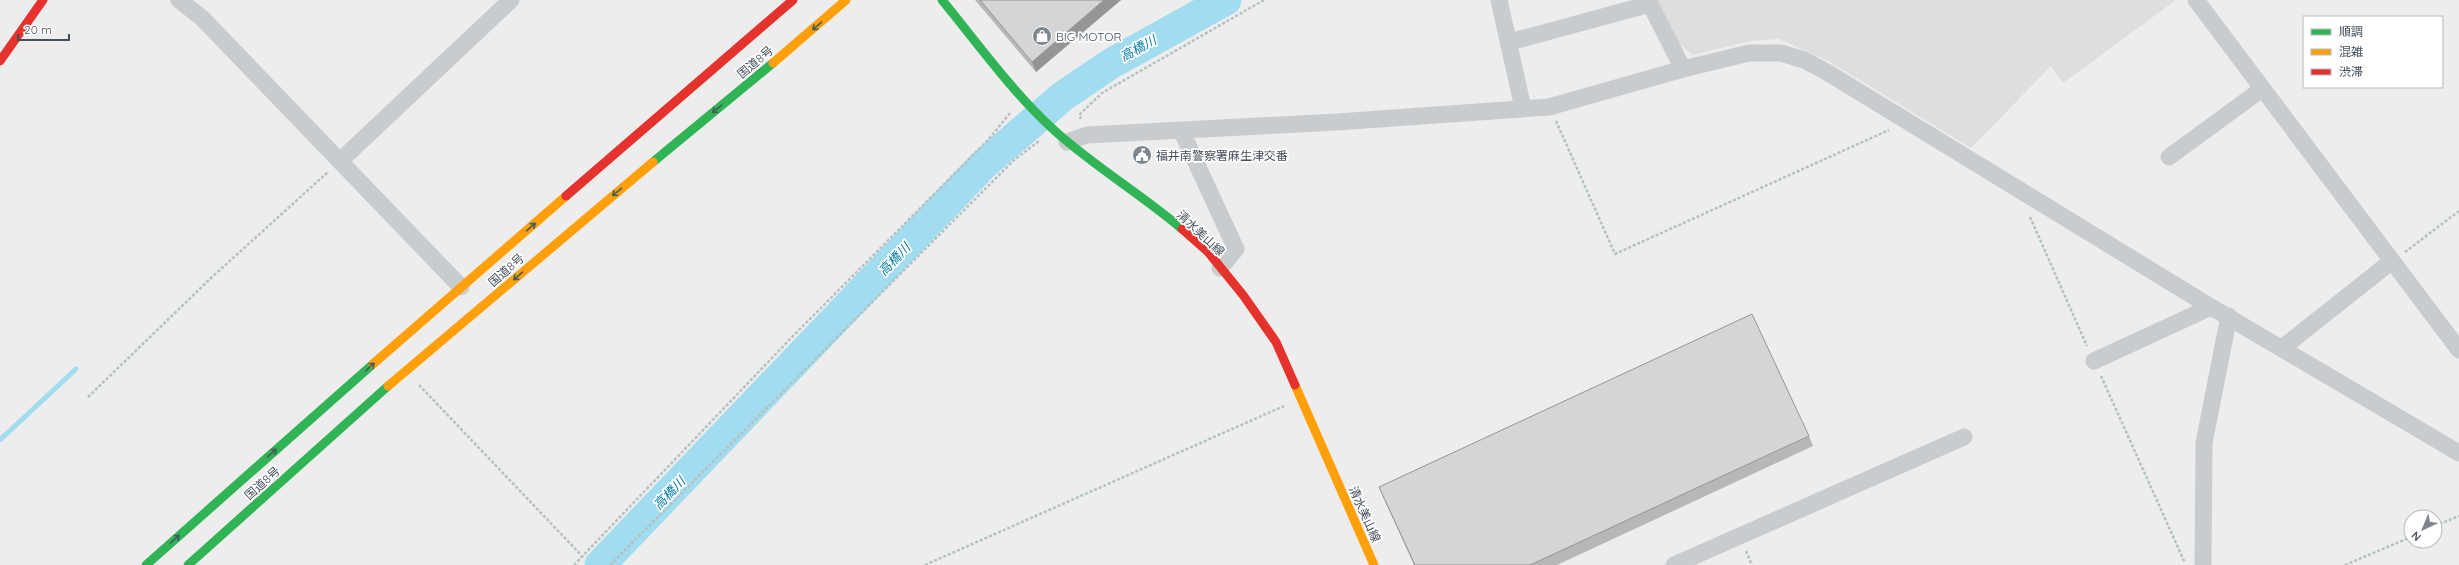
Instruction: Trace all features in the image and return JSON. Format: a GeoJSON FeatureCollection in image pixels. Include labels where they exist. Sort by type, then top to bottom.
{"type":"FeatureCollection","features":[{"type":"Feature","properties":{"kind":"main road"},"geometry":{"type":"LineString","coordinates":[[0,61],[43,0]]}},
{"type":"Feature","properties":{"kind":"main road","name":"国道8号"},"geometry":{"type":"LineString","coordinates":[[146,565],[461,287],[793,0]]}},
{"type":"Feature","properties":{"kind":"main road","name":"国道8号"},"geometry":{"type":"LineString","coordinates":[[188,565],[564,236],[784,55],[846,0]]}},
{"type":"Feature","properties":{"kind":"main road","name":"清水美山線"},"geometry":{"type":"LineString","coordinates":[[942,0],[1023,98],[1054,130],[1067,142],[1177,225],[1208,252],[1276,342],[1374,565]]}},
{"type":"Feature","properties":{"kind":"street"},"geometry":{"type":"LineString","coordinates":[[179,0],[202,18],[461,287]]}},
{"type":"Feature","properties":{"kind":"street"},"geometry":{"type":"LineString","coordinates":[[340,161],[511,0]]}},
{"type":"Feature","properties":{"kind":"street"},"geometry":{"type":"LineString","coordinates":[[1499,0],[1510,42],[1524,108]]}},
{"type":"Feature","properties":{"kind":"street"},"geometry":{"type":"LineString","coordinates":[[2196,0],[2459,350]]}},
{"type":"Feature","properties":{"kind":"street"},"geometry":{"type":"LineString","coordinates":[[1510,42],[1649,2],[1683,69]]}},
{"type":"Feature","properties":{"kind":"street"},"geometry":{"type":"LineString","coordinates":[[1067,142],[1087,135],[1337,122],[1549,107],[1683,69],[1750,53],[1781,53],[1804,60],[1825,71],[1906,122],[2211,307],[2229,316],[2459,453]]}},
{"type":"Feature","properties":{"kind":"street"},"geometry":{"type":"LineString","coordinates":[[2169,157],[2262,89]]}},
{"type":"Feature","properties":{"kind":"street"},"geometry":{"type":"LineString","coordinates":[[1181,130],[1236,249],[1220,268]]}},
{"type":"Feature","properties":{"kind":"street"},"geometry":{"type":"LineString","coordinates":[[2282,348],[2392,262]]}},
{"type":"Feature","properties":{"kind":"street"},"geometry":{"type":"LineString","coordinates":[[2094,361],[2211,307]]}},
{"type":"Feature","properties":{"kind":"street"},"geometry":{"type":"LineString","coordinates":[[2202,565],[2204,443],[2229,316]]}},
{"type":"Feature","properties":{"kind":"street"},"geometry":{"type":"LineString","coordinates":[[1674,565],[1964,437]]}},
{"type":"Feature","properties":{"kind":"path"},"geometry":{"type":"LineString","coordinates":[[1087,135],[1079,115],[1102,93],[1264,0]]}},
{"type":"Feature","properties":{"kind":"path"},"geometry":{"type":"LineString","coordinates":[[574,565],[794,335],[988,140],[1023,98]]}},
{"type":"Feature","properties":{"kind":"path"},"geometry":{"type":"LineString","coordinates":[[1549,107],[1614,254],[1906,122]]}},
{"type":"Feature","properties":{"kind":"path"},"geometry":{"type":"LineString","coordinates":[[610,565],[1013,161],[1054,130]]}},
{"type":"Feature","properties":{"kind":"path"},"geometry":{"type":"LineString","coordinates":[[88,397],[211,278],[340,161]]}},
{"type":"Feature","properties":{"kind":"path"},"geometry":{"type":"LineString","coordinates":[[2029,197],[2026,208],[2186,565]]}},
{"type":"Feature","properties":{"kind":"path"},"geometry":{"type":"LineString","coordinates":[[2392,262],[2459,211]]}},
{"type":"Feature","properties":{"kind":"path"},"geometry":{"type":"LineString","coordinates":[[407,372],[583,557]]}},
{"type":"Feature","properties":{"kind":"path"},"geometry":{"type":"LineString","coordinates":[[925,565],[1301,398]]}},
{"type":"Feature","properties":{"kind":"path"},"geometry":{"type":"LineString","coordinates":[[2443,523],[2459,516]]}},
{"type":"Feature","properties":{"kind":"path"},"geometry":{"type":"LineString","coordinates":[[2345,565],[2403,540]]}},
{"type":"Feature","properties":{"kind":"shaded area"},"geometry":{"type":"Polygon","coordinates":[[[1655,0],[2176,0],[2063,83],[2051,66],[1971,148],[1830,62],[1779,39],[1750,41],[1693,55],[1678,43],[1655,0]]]}},
{"type":"Feature","properties":{"kind":"building","name":"BIG MOTOR"},"geometry":{"type":"Polygon","coordinates":[[[980,0],[1104,0],[1032,62],[980,0]]]}},
{"type":"Feature","properties":{"kind":"building"},"geometry":{"type":"Polygon","coordinates":[[[1752,314],[1809,436],[1530,565],[1415,565],[1379,487],[1752,314]]]}},
{"type":"Feature","properties":{"kind":"waterway","name":"高橋川"},"geometry":{"type":"LineString","coordinates":[[600,565],[983,165],[1063,96],[1112,63],[1226,0]]}},
{"type":"Feature","properties":{"kind":"waterway"},"geometry":{"type":"LineString","coordinates":[[0,440],[76,369]]}},
{"type":"Feature","properties":{"kind":"traffic: fast"},"geometry":{"type":"LineString","coordinates":[[942,0],[1010,84],[1055,131],[1086,157],[1182,229]]}},
{"type":"Feature","properties":{"kind":"traffic: fast"},"geometry":{"type":"LineString","coordinates":[[653,162],[773,63]]}},
{"type":"Feature","properties":{"kind":"traffic: fast"},"geometry":{"type":"LineString","coordinates":[[146,565],[373,364]]}},
{"type":"Feature","properties":{"kind":"traffic: fast"},"geometry":{"type":"LineString","coordinates":[[188,565],[388,386]]}},
{"type":"Feature","properties":{"kind":"traffic: slow"},"geometry":{"type":"LineString","coordinates":[[773,63],[846,0]]}},
{"type":"Feature","properties":{"kind":"traffic: slow"},"geometry":{"type":"LineString","coordinates":[[388,386],[653,162]]}},
{"type":"Feature","properties":{"kind":"traffic: slow"},"geometry":{"type":"LineString","coordinates":[[373,364],[566,196]]}},
{"type":"Feature","properties":{"kind":"traffic: slow"},"geometry":{"type":"LineString","coordinates":[[1295,385],[1374,565]]}},
{"type":"Feature","properties":{"kind":"traffic: jam"},"geometry":{"type":"LineString","coordinates":[[0,61],[43,0]]}},
{"type":"Feature","properties":{"kind":"traffic: jam"},"geometry":{"type":"LineString","coordinates":[[566,196],[793,0]]}},
{"type":"Feature","properties":{"kind":"traffic: jam"},"geometry":{"type":"LineString","coordinates":[[1182,229],[1208,252],[1243,295],[1276,342],[1295,385]]}},
{"type":"Feature","properties":{"kind":"place","name":"BIG MOTOR"},"geometry":{"type":"Point","coordinates":[1042,36]}},
{"type":"Feature","properties":{"kind":"place","name":"福井南警察署麻生津交番"},"geometry":{"type":"Point","coordinates":[1142,155]}}]}
